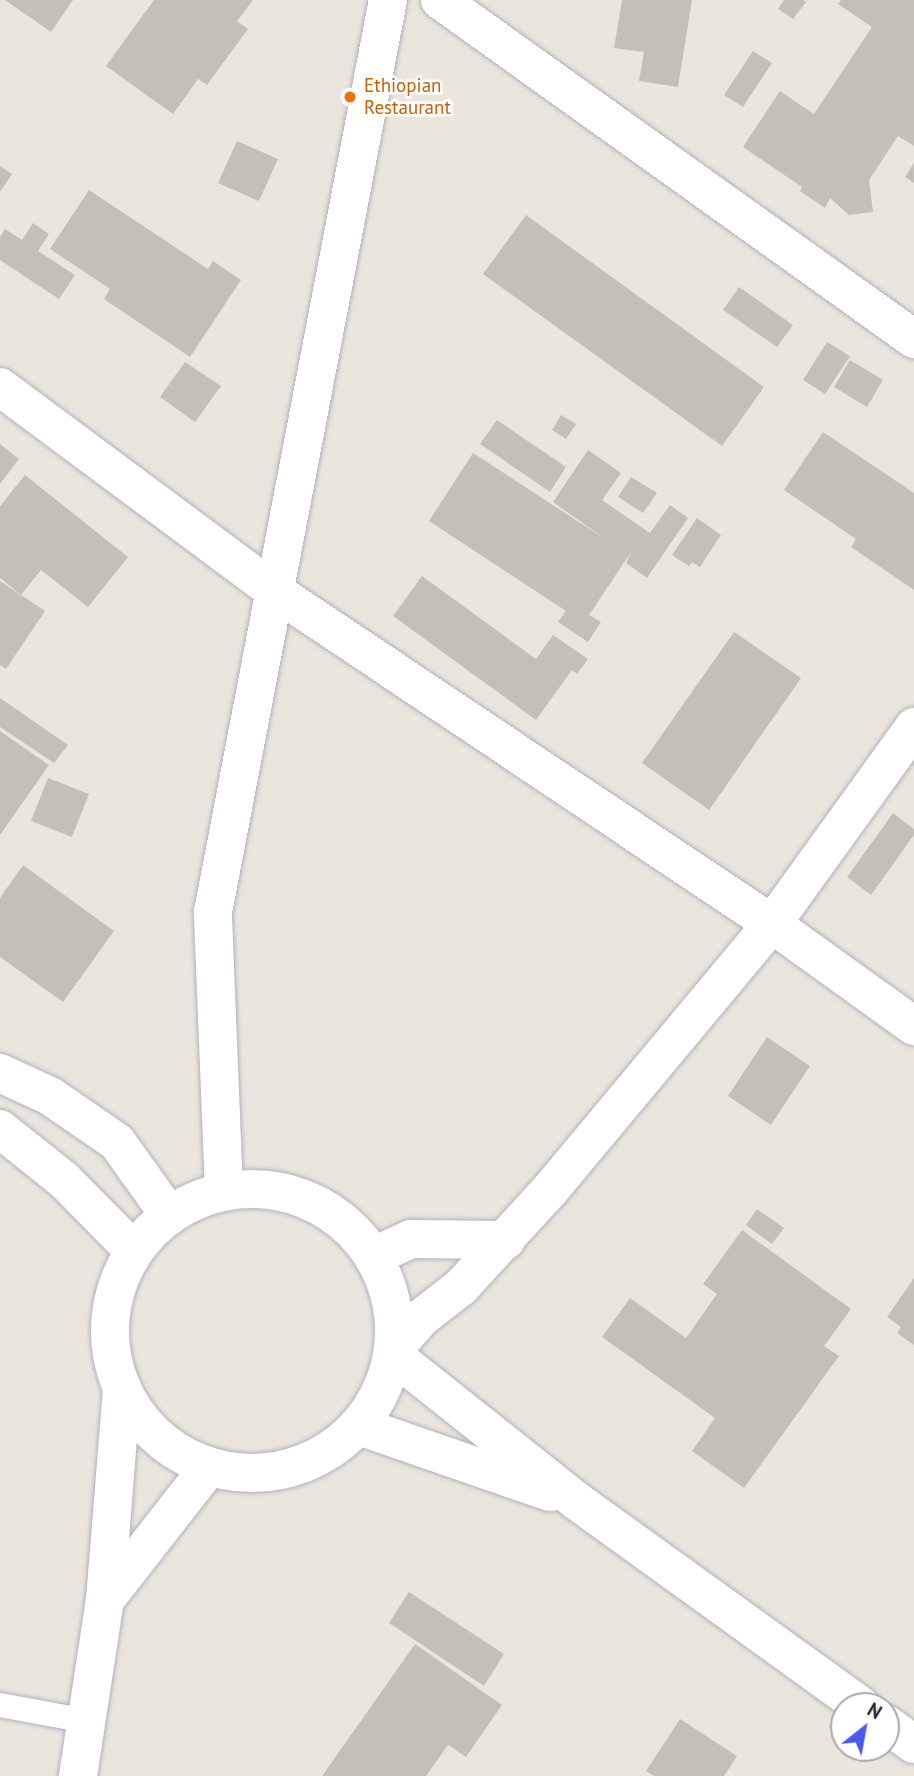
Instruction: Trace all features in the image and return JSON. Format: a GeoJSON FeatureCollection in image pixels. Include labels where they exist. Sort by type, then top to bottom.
{"type":"FeatureCollection","features":[{"type":"Feature","properties":{"kind":"street"},"geometry":{"type":"LineString","coordinates":[[224,1191],[213,912],[388,0]]}},
{"type":"Feature","properties":{"kind":"street"},"geometry":{"type":"LineString","coordinates":[[440,0],[914,339]]}},
{"type":"Feature","properties":{"kind":"street"},"geometry":{"type":"LineString","coordinates":[[0,387],[276,592],[772,925],[914,1026]]}},
{"type":"Feature","properties":{"kind":"street"},"geometry":{"type":"LineString","coordinates":[[393,1352],[506,1240],[772,925],[914,727]]}},
{"type":"Feature","properties":{"kind":"street"},"geometry":{"type":"LineString","coordinates":[[0,1073],[50,1096],[117,1142],[169,1214]]}},
{"type":"Feature","properties":{"kind":"street"},"geometry":{"type":"LineString","coordinates":[[0,1129],[64,1180],[133,1250]]}},
{"type":"Feature","properties":{"kind":"street"},"geometry":{"type":"LineString","coordinates":[[267,1189],[309,1200],[345,1224],[374,1256],[391,1301],[393,1352],[380,1393],[359,1426],[328,1452],[290,1468],[249,1473],[209,1466],[173,1449],[153,1431],[121,1388],[111,1354],[110,1318],[117,1282],[133,1250],[169,1214],[224,1191],[267,1189]]}},
{"type":"Feature","properties":{"kind":"street"},"geometry":{"type":"LineString","coordinates":[[374,1256],[411,1239],[506,1240]]}},
{"type":"Feature","properties":{"kind":"street"},"geometry":{"type":"LineString","coordinates":[[393,1352],[578,1502],[842,1692]]}},
{"type":"Feature","properties":{"kind":"street"},"geometry":{"type":"LineString","coordinates":[[78,1776],[105,1600],[121,1388]]}},
{"type":"Feature","properties":{"kind":"street"},"geometry":{"type":"LineString","coordinates":[[359,1426],[578,1502]]}},
{"type":"Feature","properties":{"kind":"street"},"geometry":{"type":"LineString","coordinates":[[105,1600],[209,1466]]}},
{"type":"Feature","properties":{"kind":"lane"},"geometry":{"type":"LineString","coordinates":[[0,1705],[86,1721]]}},
{"type":"Feature","properties":{"kind":"building"},"geometry":{"type":"Polygon","coordinates":[[[5,0],[73,0],[51,32],[5,0]]]}},
{"type":"Feature","properties":{"kind":"building"},"geometry":{"type":"Polygon","coordinates":[[[154,0],[253,0],[237,21],[248,29],[207,85],[198,79],[173,114],[106,66],[154,0]]]}},
{"type":"Feature","properties":{"kind":"building"},"geometry":{"type":"Polygon","coordinates":[[[622,0],[692,0],[678,87],[639,81],[644,52],[614,48],[622,0]]]}},
{"type":"Feature","properties":{"kind":"building"},"geometry":{"type":"Polygon","coordinates":[[[784,0],[806,2],[793,19],[778,9],[784,0]]]}},
{"type":"Feature","properties":{"kind":"building"},"geometry":{"type":"Polygon","coordinates":[[[841,0],[914,0],[914,146],[898,136],[869,180],[873,212],[849,215],[830,198],[825,208],[800,191],[802,187],[743,147],[780,91],[814,114],[872,27],[838,4],[841,0]]]}},
{"type":"Feature","properties":{"kind":"building"},"geometry":{"type":"Polygon","coordinates":[[[753,51],[772,63],[743,107],[724,95],[753,51]]]}},
{"type":"Feature","properties":{"kind":"building"},"geometry":{"type":"Polygon","coordinates":[[[237,141],[278,159],[259,201],[218,183],[237,141]]]}},
{"type":"Feature","properties":{"kind":"building"},"geometry":{"type":"Polygon","coordinates":[[[914,163],[914,183],[905,177],[914,163]]]}},
{"type":"Feature","properties":{"kind":"building"},"geometry":{"type":"Polygon","coordinates":[[[0,166],[12,174],[0,192],[0,166]]]}},
{"type":"Feature","properties":{"kind":"building"},"geometry":{"type":"Polygon","coordinates":[[[89,190],[208,269],[213,261],[241,280],[190,357],[104,299],[110,289],[50,249],[89,190]]]}},
{"type":"Feature","properties":{"kind":"building"},"geometry":{"type":"Polygon","coordinates":[[[526,215],[764,387],[722,446],[483,274],[526,215]]]}},
{"type":"Feature","properties":{"kind":"building"},"geometry":{"type":"Polygon","coordinates":[[[33,223],[49,234],[38,251],[75,275],[59,299],[0,260],[0,237],[5,229],[22,240],[33,223]]]}},
{"type":"Feature","properties":{"kind":"building"},"geometry":{"type":"Polygon","coordinates":[[[739,287],[793,325],[777,347],[723,310],[739,287]]]}},
{"type":"Feature","properties":{"kind":"building"},"geometry":{"type":"Polygon","coordinates":[[[827,342],[850,356],[825,394],[803,380],[827,342]]]}},
{"type":"Feature","properties":{"kind":"building"},"geometry":{"type":"Polygon","coordinates":[[[850,360],[883,380],[867,407],[834,387],[850,360]]]}},
{"type":"Feature","properties":{"kind":"building"},"geometry":{"type":"Polygon","coordinates":[[[185,362],[221,386],[195,422],[160,397],[185,362]]]}},
{"type":"Feature","properties":{"kind":"building"},"geometry":{"type":"Polygon","coordinates":[[[561,415],[576,424],[566,439],[552,430],[561,415]]]}},
{"type":"Feature","properties":{"kind":"building"},"geometry":{"type":"Polygon","coordinates":[[[497,420],[566,467],[550,492],[480,444],[497,420]]]}},
{"type":"Feature","properties":{"kind":"building"},"geometry":{"type":"Polygon","coordinates":[[[823,432],[914,493],[914,590],[851,547],[856,539],[784,490],[823,432]]]}},
{"type":"Feature","properties":{"kind":"building"},"geometry":{"type":"Polygon","coordinates":[[[0,444],[19,459],[0,484],[0,444]]]}},
{"type":"Feature","properties":{"kind":"building"},"geometry":{"type":"Polygon","coordinates":[[[588,450],[621,473],[602,500],[650,533],[670,505],[688,518],[647,578],[626,563],[631,552],[589,615],[601,622],[588,642],[558,622],[566,611],[429,521],[473,453],[605,539],[553,502],[588,450]]]}},
{"type":"Feature","properties":{"kind":"building"},"geometry":{"type":"Polygon","coordinates":[[[25,475],[128,557],[88,607],[41,570],[21,595],[0,578],[0,506],[25,475]]]}},
{"type":"Feature","properties":{"kind":"building"},"geometry":{"type":"Polygon","coordinates":[[[631,477],[657,493],[643,513],[618,497],[631,477]]]}},
{"type":"Feature","properties":{"kind":"building"},"geometry":{"type":"Polygon","coordinates":[[[697,518],[721,535],[700,567],[692,562],[689,566],[672,555],[697,518]]]}},
{"type":"Feature","properties":{"kind":"building"},"geometry":{"type":"Polygon","coordinates":[[[422,576],[536,659],[553,635],[588,659],[577,674],[572,670],[536,720],[393,616],[422,576]]]}},
{"type":"Feature","properties":{"kind":"building"},"geometry":{"type":"Polygon","coordinates":[[[0,581],[45,611],[6,669],[0,665],[0,581]]]}},
{"type":"Feature","properties":{"kind":"building"},"geometry":{"type":"Polygon","coordinates":[[[734,632],[801,678],[709,810],[642,763],[734,632]]]}},
{"type":"Feature","properties":{"kind":"building"},"geometry":{"type":"Polygon","coordinates":[[[0,698],[68,745],[54,763],[0,727],[0,698]]]}},
{"type":"Feature","properties":{"kind":"building"},"geometry":{"type":"Polygon","coordinates":[[[0,731],[49,765],[0,835],[0,731]]]}},
{"type":"Feature","properties":{"kind":"building"},"geometry":{"type":"Polygon","coordinates":[[[48,778],[89,794],[72,837],[31,821],[48,778]]]}},
{"type":"Feature","properties":{"kind":"building"},"geometry":{"type":"Polygon","coordinates":[[[893,813],[914,829],[914,835],[871,895],[847,877],[893,813]]]}},
{"type":"Feature","properties":{"kind":"building"},"geometry":{"type":"Polygon","coordinates":[[[23,865],[114,931],[63,1002],[0,957],[0,898],[23,865]]]}},
{"type":"Feature","properties":{"kind":"building"},"geometry":{"type":"Polygon","coordinates":[[[767,1037],[810,1066],[771,1125],[728,1096],[767,1037]]]}},
{"type":"Feature","properties":{"kind":"building"},"geometry":{"type":"Polygon","coordinates":[[[757,1209],[784,1228],[772,1244],[746,1225],[757,1209]]]}},
{"type":"Feature","properties":{"kind":"building"},"geometry":{"type":"Polygon","coordinates":[[[742,1230],[851,1309],[824,1346],[839,1356],[744,1488],[692,1451],[715,1418],[602,1337],[630,1298],[686,1338],[717,1294],[703,1284],[742,1230]]]}},
{"type":"Feature","properties":{"kind":"building"},"geometry":{"type":"Polygon","coordinates":[[[914,1278],[914,1345],[897,1333],[901,1327],[887,1317],[914,1278]]]}},
{"type":"Feature","properties":{"kind":"building"},"geometry":{"type":"Polygon","coordinates":[[[409,1592],[504,1654],[484,1686],[389,1623],[409,1592]]]}},
{"type":"Feature","properties":{"kind":"building"},"geometry":{"type":"Polygon","coordinates":[[[415,1644],[502,1705],[466,1757],[448,1745],[426,1776],[322,1776],[415,1644]]]}},
{"type":"Feature","properties":{"kind":"building"},"geometry":{"type":"Polygon","coordinates":[[[680,1719],[737,1756],[724,1776],[654,1776],[646,1771],[680,1719]]]}},
{"type":"Feature","properties":{"kind":"place","name":"Ethiopian Restaurant"},"geometry":{"type":"Point","coordinates":[350,97]}}]}
